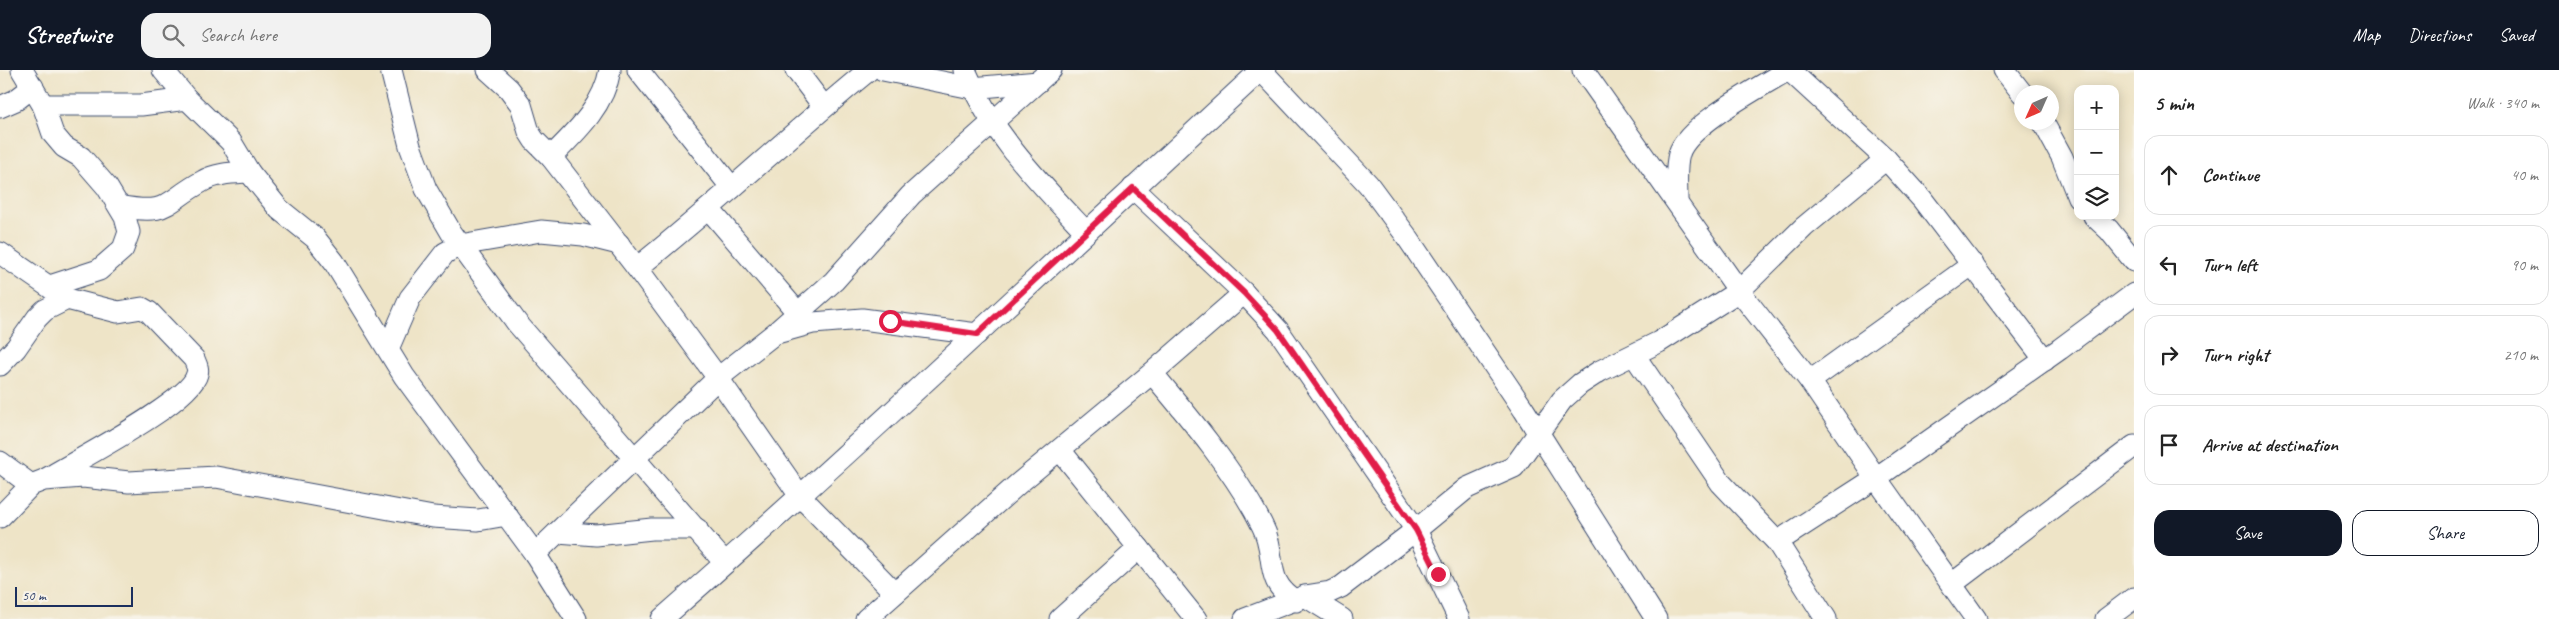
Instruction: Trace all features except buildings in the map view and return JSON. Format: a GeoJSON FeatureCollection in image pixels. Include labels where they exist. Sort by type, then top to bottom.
{"type":"FeatureCollection","features":[{"type":"Feature","properties":{"kind":"street"},"geometry":{"type":"LineString","coordinates":[[163,70],[187,99],[231,142],[249,172],[279,209],[315,238],[334,262],[404,376],[535,554],[576,619]]}},
{"type":"Feature","properties":{"kind":"street"},"geometry":{"type":"LineString","coordinates":[[392,70],[410,146],[426,189],[460,245],[517,323],[697,529],[725,564]]}},
{"type":"Feature","properties":{"kind":"street"},"geometry":{"type":"LineString","coordinates":[[488,70],[499,78],[521,105],[529,132],[551,157],[637,268],[718,378],[800,496],[895,593]]}},
{"type":"Feature","properties":{"kind":"street"},"geometry":{"type":"LineString","coordinates":[[551,157],[569,139],[602,97],[610,70]]}},
{"type":"Feature","properties":{"kind":"street"},"geometry":{"type":"LineString","coordinates":[[638,70],[732,188]]}},
{"type":"Feature","properties":{"kind":"street"},"geometry":{"type":"LineString","coordinates":[[796,70],[824,106]]}},
{"type":"Feature","properties":{"kind":"street"},"geometry":{"type":"LineString","coordinates":[[637,268],[709,209],[824,106],[869,70]]}},
{"type":"Feature","properties":{"kind":"street"},"geometry":{"type":"LineString","coordinates":[[883,70],[969,79],[1044,76]]}},
{"type":"Feature","properties":{"kind":"street"},"geometry":{"type":"LineString","coordinates":[[662,619],[977,334],[1085,231],[1261,70],[1368,184],[1405,234],[1538,433],[1656,619]]}},
{"type":"Feature","properties":{"kind":"street"},"geometry":{"type":"LineString","coordinates":[[1583,70],[1677,200],[1739,291],[1810,381],[1976,619]]}},
{"type":"Feature","properties":{"kind":"street"},"geometry":{"type":"LineString","coordinates":[[1677,200],[1677,166],[1680,152],[1685,142],[1699,128],[1788,70],[1886,159],[1922,198],[2045,360]]}},
{"type":"Feature","properties":{"kind":"street"},"geometry":{"type":"LineString","coordinates":[[2004,70],[2016,85]]}},
{"type":"Feature","properties":{"kind":"street"},"geometry":{"type":"LineString","coordinates":[[535,554],[718,378],[774,334],[852,263],[911,195],[1044,76]]}},
{"type":"Feature","properties":{"kind":"street"},"geometry":{"type":"LineString","coordinates":[[969,79],[994,122],[1024,167],[1085,231]]}},
{"type":"Feature","properties":{"kind":"street"},"geometry":{"type":"LineString","coordinates":[[0,107],[16,100],[32,87],[141,105],[187,99]]}},
{"type":"Feature","properties":{"kind":"street"},"geometry":{"type":"LineString","coordinates":[[32,87],[53,134],[64,147],[81,157],[107,187],[125,217],[129,232],[123,249],[99,270],[50,286]]}},
{"type":"Feature","properties":{"kind":"street"},"geometry":{"type":"LineString","coordinates":[[2047,130],[2062,157],[2074,187]]}},
{"type":"Feature","properties":{"kind":"street"},"geometry":{"type":"LineString","coordinates":[[1246,619],[1341,587],[1416,530],[1467,488],[1514,467],[1562,400],[1580,384],[1600,371],[1634,355],[1739,291],[1804,227],[1886,159]]}},
{"type":"Feature","properties":{"kind":"street"},"geometry":{"type":"LineString","coordinates":[[119,206],[144,211],[157,210],[204,180],[249,172]]}},
{"type":"Feature","properties":{"kind":"street"},"geometry":{"type":"LineString","coordinates":[[1133,188],[1244,293],[1278,330],[1416,530],[1459,619]]}},
{"type":"Feature","properties":{"kind":"street"},"geometry":{"type":"LineString","coordinates":[[709,209],[797,312]]}},
{"type":"Feature","properties":{"kind":"street"},"geometry":{"type":"LineString","coordinates":[[2098,220],[2134,260]]}},
{"type":"Feature","properties":{"kind":"street"},"geometry":{"type":"LineString","coordinates":[[388,349],[410,298],[446,253],[460,245],[541,231],[583,235],[619,244]]}},
{"type":"Feature","properties":{"kind":"street"},"geometry":{"type":"LineString","coordinates":[[0,252],[67,299],[118,312],[142,308],[150,312],[194,359],[197,375],[188,387],[136,428],[38,482],[0,517]]}},
{"type":"Feature","properties":{"kind":"street"},"geometry":{"type":"LineString","coordinates":[[1810,381],[1973,264]]}},
{"type":"Feature","properties":{"kind":"street"},"geometry":{"type":"LineString","coordinates":[[866,619],[1018,484],[1152,373],[1244,293]]}},
{"type":"Feature","properties":{"kind":"street"},"geometry":{"type":"LineString","coordinates":[[1777,542],[1876,478],[2045,360],[2134,294]]}},
{"type":"Feature","properties":{"kind":"street"},"geometry":{"type":"LineString","coordinates":[[0,365],[16,348],[37,318],[45,310],[67,299]]}},
{"type":"Feature","properties":{"kind":"street"},"geometry":{"type":"LineString","coordinates":[[774,334],[813,323],[862,319],[977,334]]}},
{"type":"Feature","properties":{"kind":"street"},"geometry":{"type":"LineString","coordinates":[[1634,355],[1721,483],[1777,542],[1826,619]]}},
{"type":"Feature","properties":{"kind":"street"},"geometry":{"type":"LineString","coordinates":[[1152,373],[1188,415],[1252,508],[1268,538],[1277,585],[1283,594],[1301,599],[1342,619]]}},
{"type":"Feature","properties":{"kind":"street"},"geometry":{"type":"LineString","coordinates":[[1952,584],[2134,446]]}},
{"type":"Feature","properties":{"kind":"street"},"geometry":{"type":"LineString","coordinates":[[1060,450],[1196,619]]}},
{"type":"Feature","properties":{"kind":"street"},"geometry":{"type":"LineString","coordinates":[[0,462],[38,482],[83,477],[139,481],[216,477],[433,517],[478,520],[506,515]]}},
{"type":"Feature","properties":{"kind":"street"},"geometry":{"type":"LineString","coordinates":[[558,532],[596,535],[652,530],[697,529]]}},
{"type":"Feature","properties":{"kind":"street"},"geometry":{"type":"LineString","coordinates":[[1060,619],[1139,548]]}},
{"type":"Feature","properties":{"kind":"street"},"geometry":{"type":"LineString","coordinates":[[2106,619],[2134,598]]}},
{"type":"Feature","properties":{"kind":"route"},"geometry":{"type":"LineString","coordinates":[[890,321],[977,334],[1133,188],[1244,293],[1278,330],[1416,530],[1438,574]]}}]}
